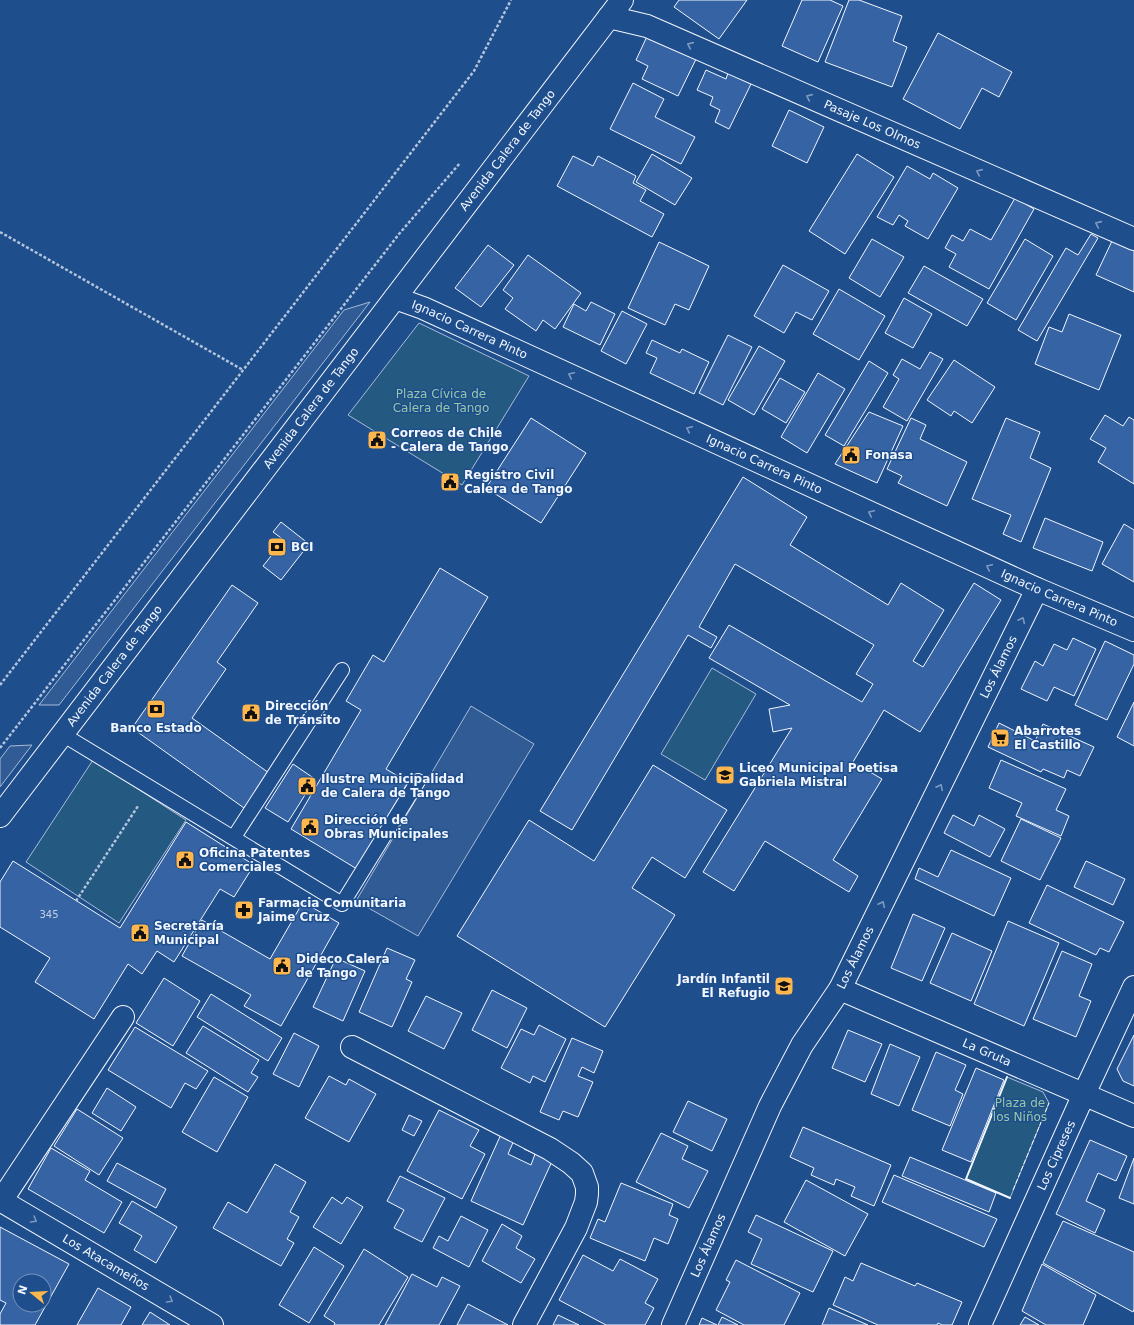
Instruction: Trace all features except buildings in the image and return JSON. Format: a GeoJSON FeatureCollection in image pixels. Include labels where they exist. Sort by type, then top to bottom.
{"type":"FeatureCollection","features":[{"type":"Feature","properties":{"kind":"street","name":"Pasaje Los Olmos"},"geometry":{"type":"LineString","coordinates":[[616,8],[647,26],[1134,239]]}},
{"type":"Feature","properties":{"kind":"street","name":"Avenida Calera de Tango"},"geometry":{"type":"LineString","coordinates":[[0,816],[616,8]]}},
{"type":"Feature","properties":{"kind":"street","name":"Ignacio Carrera Pinto"},"geometry":{"type":"LineString","coordinates":[[395,298],[430,311],[1038,589],[1134,630]]}},
{"type":"Feature","properties":{"kind":"street","name":"Los Álamos"},"geometry":{"type":"LineString","coordinates":[[673,1325],[770,1106],[802,1045],[840,989],[1038,589]]}},
{"type":"Feature","properties":{"kind":"street","name":"Los Cipreses"},"geometry":{"type":"LineString","coordinates":[[980,1325],[1134,987]]}},
{"type":"Feature","properties":{"kind":"street","name":"La Gruta"},"geometry":{"type":"LineString","coordinates":[[840,989],[1134,1116]]}},
{"type":"Feature","properties":{"kind":"street"},"geometry":{"type":"LineString","coordinates":[[1,1200],[123,1017]]}},
{"type":"Feature","properties":{"kind":"street"},"geometry":{"type":"LineString","coordinates":[[352,1047],[550,1149],[571,1163],[582,1173],[587,1186],[587,1194],[583,1210],[576,1228],[524,1325]]}},
{"type":"Feature","properties":{"kind":"street","name":"Los Atacameños"},"geometry":{"type":"LineString","coordinates":[[1,1200],[212,1325]]}},
{"type":"Feature","properties":{"kind":"lane"},"geometry":{"type":"LineString","coordinates":[[234,838],[342,670]]}},
{"type":"Feature","properties":{"kind":"lane"},"geometry":{"type":"LineString","coordinates":[[62,734],[342,904],[418,781]]}},
{"type":"Feature","properties":{"kind":"path"},"geometry":{"type":"LineString","coordinates":[[0,685],[474,70],[511,0]]}},
{"type":"Feature","properties":{"kind":"path"},"geometry":{"type":"LineString","coordinates":[[0,748],[399,234],[461,163]]}},
{"type":"Feature","properties":{"kind":"path"},"geometry":{"type":"LineString","coordinates":[[0,232],[243,370]]}},
{"type":"Feature","properties":{"kind":"path"},"geometry":{"type":"LineString","coordinates":[[76,901],[151,788]]}},
{"type":"Feature","properties":{"kind":"green space","name":"Plaza Cívica de Calera de Tango"},"geometry":{"type":"Polygon","coordinates":[[[419,323],[529,376],[462,485],[348,415],[419,323]]]}},
{"type":"Feature","properties":{"kind":"green space"},"geometry":{"type":"Polygon","coordinates":[[[712,668],[756,694],[705,780],[661,754],[712,668]]]}},
{"type":"Feature","properties":{"kind":"green space"},"geometry":{"type":"Polygon","coordinates":[[[93,760],[186,820],[119,923],[26,862],[93,760]]]}},
{"type":"Feature","properties":{"kind":"green space","name":"Plaza de los Niños"},"geometry":{"type":"Polygon","coordinates":[[[1007,1077],[1043,1092],[1049,1103],[1010,1198],[966,1179],[1007,1077]]]}},
{"type":"Feature","properties":{"kind":"shaded area"},"geometry":{"type":"Polygon","coordinates":[[[370,302],[59,705],[39,705],[344,310],[370,302]]]}},
{"type":"Feature","properties":{"kind":"shaded area"},"geometry":{"type":"Polygon","coordinates":[[[471,706],[534,744],[418,936],[356,901],[471,706]]]}},
{"type":"Feature","properties":{"kind":"shaded area"},"geometry":{"type":"Polygon","coordinates":[[[32,745],[0,787],[0,759],[10,746],[32,745]]]}},
{"type":"Feature","properties":{"kind":"fence"},"geometry":{"type":"LineString","coordinates":[[1013,1190],[1049,1103]]}},
{"type":"Feature","properties":{"kind":"wall"},"geometry":{"type":"LineString","coordinates":[[1007,1077],[966,1179],[1010,1198]]}},
{"type":"Feature","properties":{"kind":"place","name":"Correos de Chile - Calera de Tango"},"geometry":{"type":"Point","coordinates":[377,440]}},
{"type":"Feature","properties":{"kind":"place","name":"Fonasa"},"geometry":{"type":"Point","coordinates":[851,455]}},
{"type":"Feature","properties":{"kind":"place","name":"Registro Civil Calera de Tango"},"geometry":{"type":"Point","coordinates":[450,482]}},
{"type":"Feature","properties":{"kind":"place","name":"BCI"},"geometry":{"type":"Point","coordinates":[277,547]}},
{"type":"Feature","properties":{"kind":"place","name":"Banco Estado"},"geometry":{"type":"Point","coordinates":[156,709]}},
{"type":"Feature","properties":{"kind":"place","name":"Dirección de Tránsito"},"geometry":{"type":"Point","coordinates":[251,713]}},
{"type":"Feature","properties":{"kind":"place","name":"Abarrotes El Castillo"},"geometry":{"type":"Point","coordinates":[1000,738]}},
{"type":"Feature","properties":{"kind":"place","name":"Liceo Municipal Poetisa Gabriela Mistral"},"geometry":{"type":"Point","coordinates":[725,775]}},
{"type":"Feature","properties":{"kind":"place","name":"Ilustre Municipalidad de Calera de Tango"},"geometry":{"type":"Point","coordinates":[307,786]}},
{"type":"Feature","properties":{"kind":"place","name":"Dirección de Obras Municipales"},"geometry":{"type":"Point","coordinates":[310,827]}},
{"type":"Feature","properties":{"kind":"place","name":"Oficina Patentes Comerciales"},"geometry":{"type":"Point","coordinates":[185,860]}},
{"type":"Feature","properties":{"kind":"place","name":"Farmacia Comunitaria Jaime Cruz"},"geometry":{"type":"Point","coordinates":[244,910]}},
{"type":"Feature","properties":{"kind":"place","name":"Secretaría Municipal"},"geometry":{"type":"Point","coordinates":[140,933]}},
{"type":"Feature","properties":{"kind":"place","name":"Dideco Calera de Tango"},"geometry":{"type":"Point","coordinates":[282,966]}},
{"type":"Feature","properties":{"kind":"place","name":"Jardín Infantil El Refugio"},"geometry":{"type":"Point","coordinates":[784,986]}}]}
